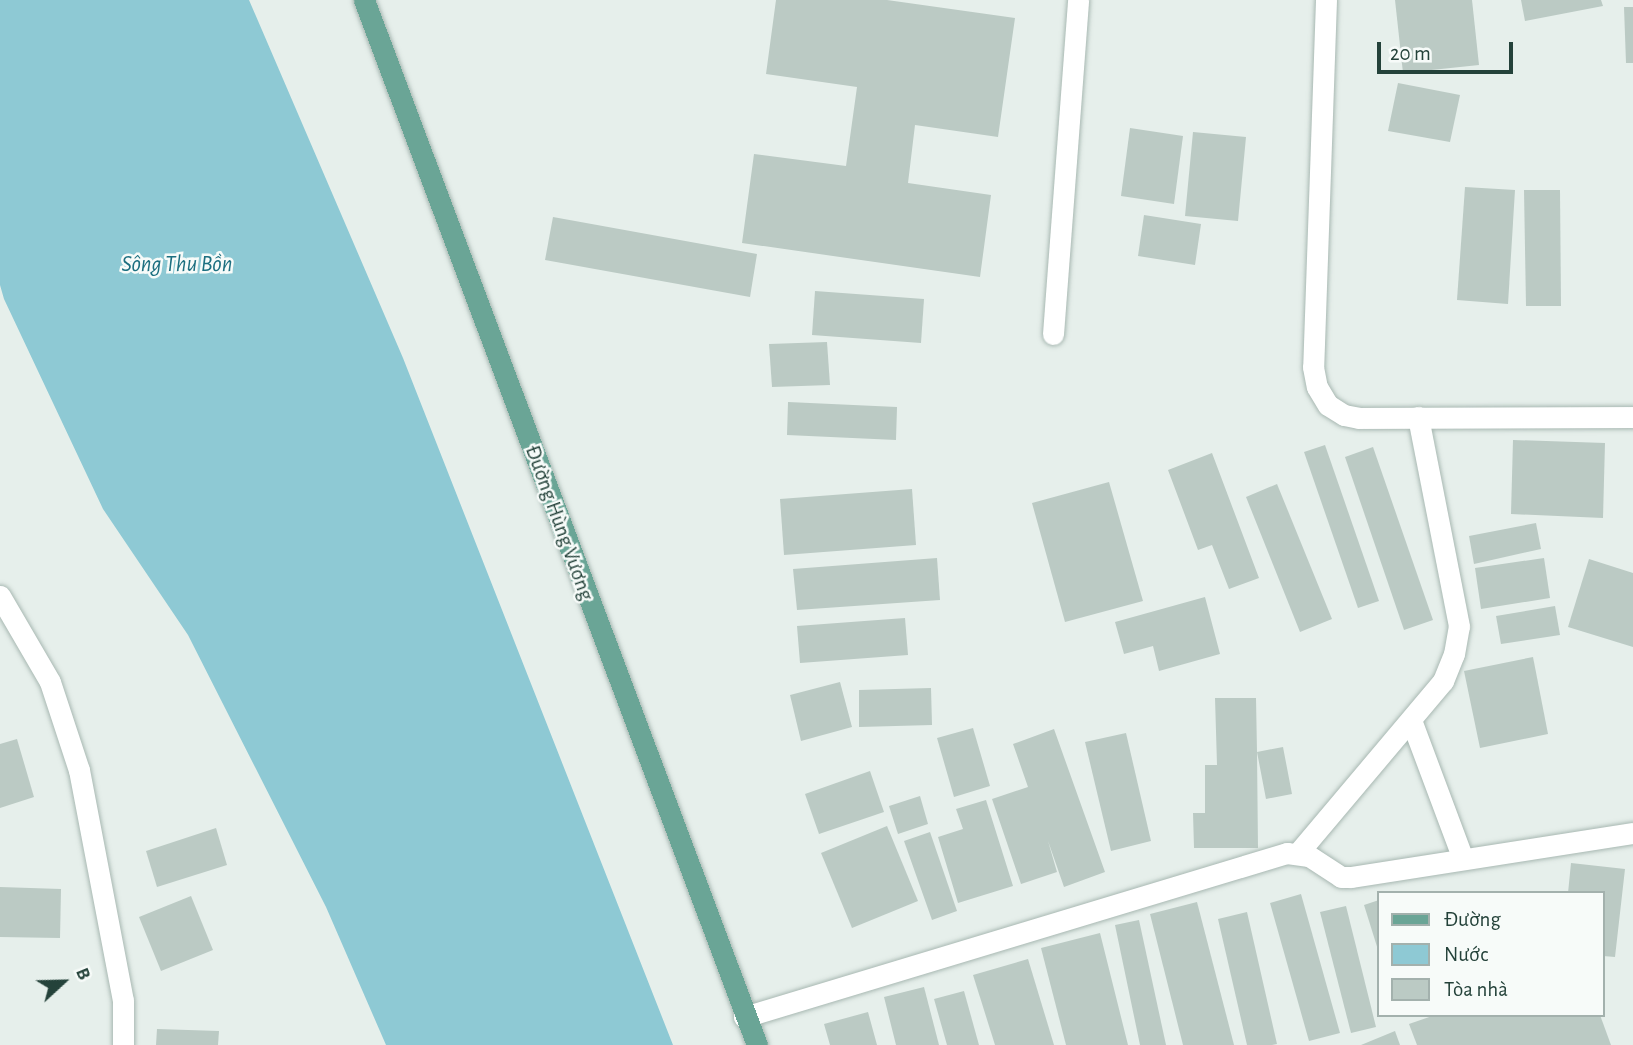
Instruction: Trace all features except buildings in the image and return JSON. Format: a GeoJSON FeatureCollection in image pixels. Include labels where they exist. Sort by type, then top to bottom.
{"type":"FeatureCollection","features":[{"type":"Feature","properties":{"kind":"main road","name":"Đường Hùng Vương"},"geometry":{"type":"LineString","coordinates":[[364,0],[744,1017],[757,1045]]}},
{"type":"Feature","properties":{"kind":"street"},"geometry":{"type":"LineString","coordinates":[[1053,334],[1078,0]]}},
{"type":"Feature","properties":{"kind":"street"},"geometry":{"type":"LineString","coordinates":[[1326,0],[1313,367],[1317,387],[1328,404],[1344,415],[1359,418],[1633,417]]}},
{"type":"Feature","properties":{"kind":"street"},"geometry":{"type":"LineString","coordinates":[[1298,853],[1443,681],[1454,654],[1459,626],[1418,417]]}},
{"type":"Feature","properties":{"kind":"street"},"geometry":{"type":"LineString","coordinates":[[0,596],[50,682],[79,770],[123,1000],[123,1045]]}},
{"type":"Feature","properties":{"kind":"street"},"geometry":{"type":"LineString","coordinates":[[1411,720],[1463,859]]}},
{"type":"Feature","properties":{"kind":"street"},"geometry":{"type":"LineString","coordinates":[[744,1017],[1274,857],[1298,853],[1341,877],[1351,877],[1633,833]]}},
{"type":"Feature","properties":{"kind":"water","name":"Sông Thu Bồn"},"geometry":{"type":"Polygon","coordinates":[[[0,0],[249,0],[403,358],[673,1045],[386,1045],[326,907],[188,635],[103,509],[4,299],[0,285],[0,0]]]}}]}
